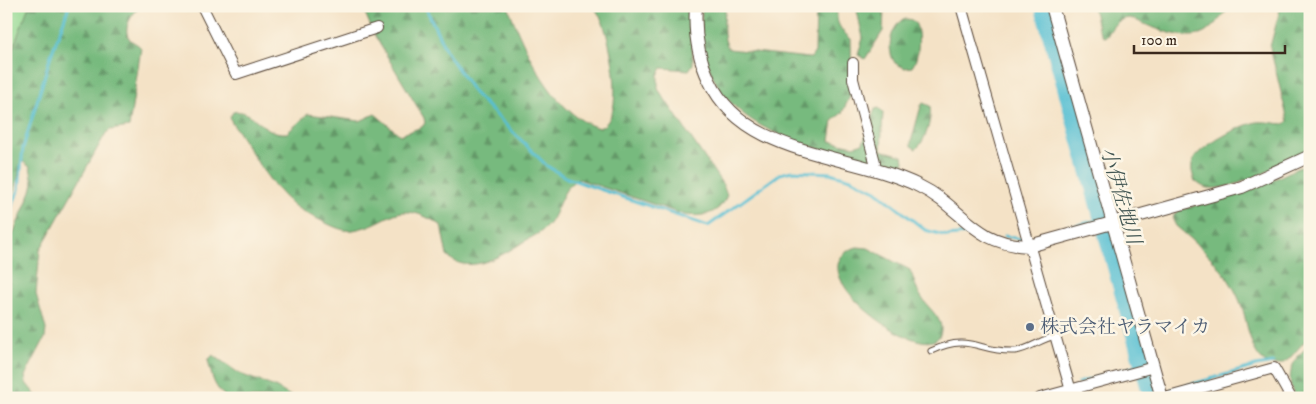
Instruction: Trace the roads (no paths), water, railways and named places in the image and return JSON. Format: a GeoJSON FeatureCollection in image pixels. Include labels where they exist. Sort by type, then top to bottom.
{"type":"FeatureCollection","features":[{"type":"Feature","properties":{"kind":"street"},"geometry":{"type":"LineString","coordinates":[[202,6],[236,74],[377,28]]}},
{"type":"Feature","properties":{"kind":"street"},"geometry":{"type":"LineString","coordinates":[[696,6],[696,38],[706,73],[723,105],[736,118],[767,137],[909,181],[931,192],[979,232],[991,240],[1003,244],[1029,246],[1242,187],[1310,156]]}},
{"type":"Feature","properties":{"kind":"street"},"geometry":{"type":"LineString","coordinates":[[961,6],[1072,394]]}},
{"type":"Feature","properties":{"kind":"street"},"geometry":{"type":"LineString","coordinates":[[1052,6],[1107,225],[1148,368],[1164,398],[1257,371],[1274,368],[1291,398]]}},
{"type":"Feature","properties":{"kind":"street"},"geometry":{"type":"LineString","coordinates":[[853,63],[854,79],[875,162],[873,169]]}},
{"type":"Feature","properties":{"kind":"street"},"geometry":{"type":"LineString","coordinates":[[1040,398],[1072,394],[1148,368]]}},
{"type":"Feature","properties":{"kind":"lane"},"geometry":{"type":"LineString","coordinates":[[931,351],[952,342],[961,342],[1016,351],[1055,336]]}},
{"type":"Feature","properties":{"kind":"waterway"},"geometry":{"type":"LineString","coordinates":[[6,219],[19,190],[23,148],[50,58],[69,6]]}},
{"type":"Feature","properties":{"kind":"waterway"},"geometry":{"type":"LineString","coordinates":[[425,6],[446,51],[474,93],[547,166],[567,178],[708,226],[780,174],[792,171],[830,173],[851,179],[876,191],[925,230],[947,236],[968,234]]}},
{"type":"Feature","properties":{"kind":"waterway","name":"小伊佐地川"},"geometry":{"type":"LineString","coordinates":[[1044,6],[1153,398]]}},
{"type":"Feature","properties":{"kind":"waterway","name":"小伊佐地川"},"geometry":{"type":"LineString","coordinates":[[1099,219],[1103,218]]}},
{"type":"Feature","properties":{"kind":"waterway"},"geometry":{"type":"LineString","coordinates":[[1035,237],[1092,221]]}},
{"type":"Feature","properties":{"kind":"waterway"},"geometry":{"type":"LineString","coordinates":[[1005,236],[1021,239]]}},
{"type":"Feature","properties":{"kind":"waterway"},"geometry":{"type":"LineString","coordinates":[[1171,390],[1273,363]]}},
{"type":"Feature","properties":{"kind":"waterway","name":"小伊佐地川"},"geometry":{"type":"LineString","coordinates":[[1140,365],[1144,364]]}},
{"type":"Feature","properties":{"kind":"waterway"},"geometry":{"type":"LineString","coordinates":[[1078,383],[1133,367]]}},
{"type":"Feature","properties":{"kind":"place","name":"株式会社ヤラマイカ"},"geometry":{"type":"Point","coordinates":[1030,327]}}]}
